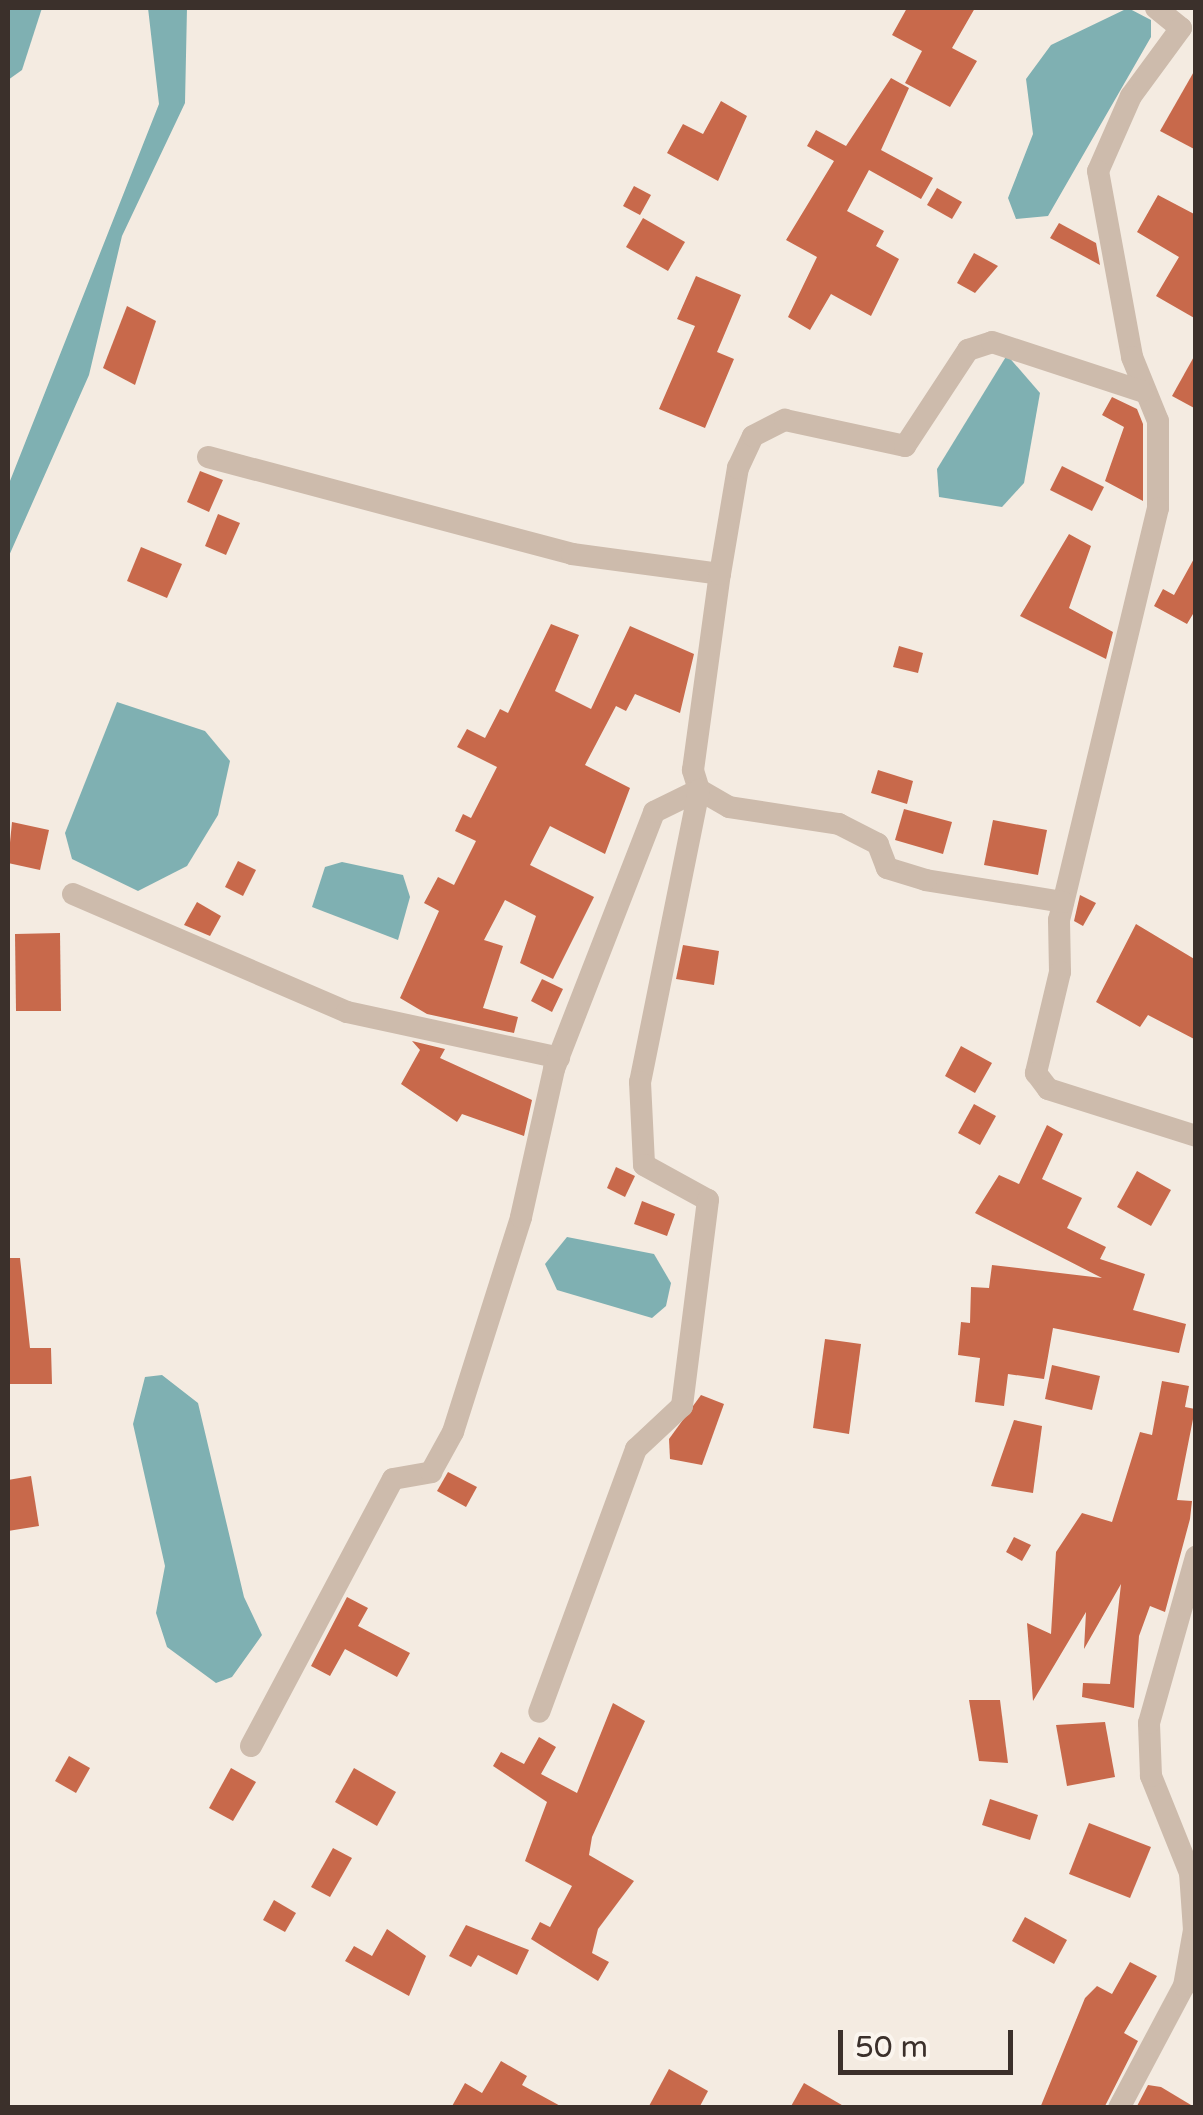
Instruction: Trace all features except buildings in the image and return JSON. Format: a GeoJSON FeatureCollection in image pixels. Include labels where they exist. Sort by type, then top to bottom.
{"type":"FeatureCollection","features":[{"type":"Feature","properties":{"kind":"street"},"geometry":{"type":"LineString","coordinates":[[1156,8],[1181,28]]}},
{"type":"Feature","properties":{"kind":"street"},"geometry":{"type":"LineString","coordinates":[[1196,9],[1130,96],[1098,171],[1140,391],[1158,421],[1158,508],[1063,902],[1060,972],[1036,1073],[1048,1089],[1196,1136]]}},
{"type":"Feature","properties":{"kind":"street"},"geometry":{"type":"LineString","coordinates":[[539,1712],[636,1449],[682,1406],[708,1200],[644,1165],[640,1082],[699,790],[693,770],[738,468],[753,436],[785,420],[905,446],[968,350],[992,342],[1140,391]]}},
{"type":"Feature","properties":{"kind":"street"},"geometry":{"type":"LineString","coordinates":[[208,457],[572,554],[720,574]]}},
{"type":"Feature","properties":{"kind":"street"},"geometry":{"type":"LineString","coordinates":[[699,790],[729,808],[839,824],[878,844],[887,868],[1063,902]]}},
{"type":"Feature","properties":{"kind":"street"},"geometry":{"type":"LineString","coordinates":[[252,1746],[393,1479],[431,1472],[453,1432],[559,1058],[654,812],[699,790]]}},
{"type":"Feature","properties":{"kind":"street"},"geometry":{"type":"LineString","coordinates":[[73,894],[347,1012],[559,1058]]}},
{"type":"Feature","properties":{"kind":"street"},"geometry":{"type":"LineString","coordinates":[[1120,2108],[1184,1986],[1194,1930],[1190,1872],[1152,1776],[1149,1723],[1196,1557]]}},
{"type":"Feature","properties":{"kind":"water"},"geometry":{"type":"Polygon","coordinates":[[[8,8],[42,8],[22,70],[8,80],[8,8]]]}},
{"type":"Feature","properties":{"kind":"water"},"geometry":{"type":"Polygon","coordinates":[[[148,8],[187,8],[185,103],[122,236],[89,375],[8,558],[8,486],[159,104],[148,8]]]}},
{"type":"Feature","properties":{"kind":"water"},"geometry":{"type":"Polygon","coordinates":[[[1128,8],[1151,20],[1151,37],[1048,216],[1016,219],[1008,198],[1033,134],[1026,79],[1051,45],[1128,8]]]}},
{"type":"Feature","properties":{"kind":"water"},"geometry":{"type":"Polygon","coordinates":[[[1007,355],[1040,393],[1024,483],[1002,507],[939,497],[937,469],[1007,355]]]}},
{"type":"Feature","properties":{"kind":"water"},"geometry":{"type":"Polygon","coordinates":[[[117,702],[205,731],[230,761],[218,815],[187,866],[138,891],[72,859],[65,833],[117,702]]]}},
{"type":"Feature","properties":{"kind":"water"},"geometry":{"type":"Polygon","coordinates":[[[342,862],[403,875],[410,897],[398,940],[312,907],[325,867],[342,862]]]}},
{"type":"Feature","properties":{"kind":"water"},"geometry":{"type":"Polygon","coordinates":[[[567,1237],[654,1254],[671,1283],[666,1306],[652,1318],[557,1290],[545,1264],[567,1237]]]}},
{"type":"Feature","properties":{"kind":"water"},"geometry":{"type":"Polygon","coordinates":[[[162,1375],[198,1403],[244,1597],[262,1635],[232,1677],[216,1683],[167,1647],[156,1613],[165,1566],[133,1424],[145,1377],[162,1375]]]}}]}
